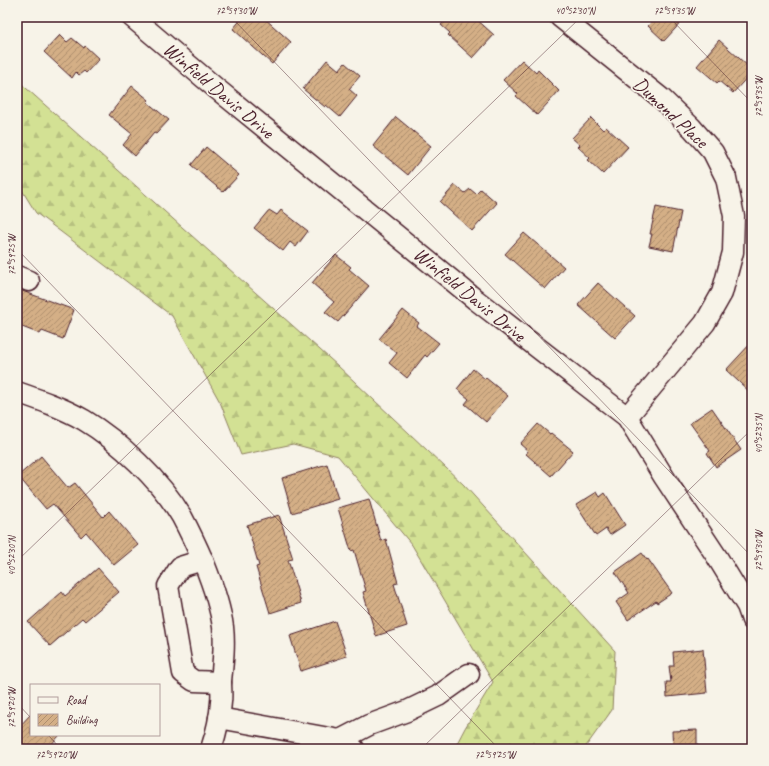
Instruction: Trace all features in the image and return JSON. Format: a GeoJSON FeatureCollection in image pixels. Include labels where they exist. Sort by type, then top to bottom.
{"type":"FeatureCollection","features":[{"type":"Feature","properties":{"kind":"street","name":"Winfield Davis Drive"},"geometry":{"type":"LineString","coordinates":[[132,17],[217,89],[464,290],[627,417],[664,477],[717,557],[747,606],[752,620]]}},
{"type":"Feature","properties":{"kind":"street","name":"Dumond Place"},"geometry":{"type":"LineString","coordinates":[[560,17],[661,98],[698,134],[713,152],[726,178],[734,216],[733,252],[722,293],[705,323],[627,417]]}},
{"type":"Feature","properties":{"kind":"street"},"geometry":{"type":"LineString","coordinates":[[17,392],[57,406],[76,416],[106,435],[132,457],[170,500],[197,545],[212,582],[223,625],[224,647],[219,718],[211,749]]}},
{"type":"Feature","properties":{"kind":"street"},"geometry":{"type":"LineString","coordinates":[[203,560],[180,567],[168,586],[183,673],[194,681],[221,682]]}},
{"type":"Feature","properties":{"kind":"street"},"geometry":{"type":"LineString","coordinates":[[219,718],[347,745],[369,724],[407,711],[438,696],[469,674]]}},
{"type":"Feature","properties":{"kind":"green space"},"geometry":{"type":"Polygon","coordinates":[[[17,80],[338,366],[464,485],[615,651],[612,710],[584,749],[454,749],[493,682],[412,545],[338,456],[293,444],[241,455],[220,402],[172,316],[36,213],[17,182],[17,80]]]}},
{"type":"Feature","properties":{"kind":"building"},"geometry":{"type":"Polygon","coordinates":[[[243,17],[263,17],[291,42],[272,64],[233,29],[243,17]]]}},
{"type":"Feature","properties":{"kind":"building"},"geometry":{"type":"Polygon","coordinates":[[[448,17],[474,17],[494,35],[473,58],[448,35],[450,33],[441,25],[448,17]]]}},
{"type":"Feature","properties":{"kind":"building"},"geometry":{"type":"Polygon","coordinates":[[[656,17],[686,17],[664,41],[648,26],[656,17]]]}},
{"type":"Feature","properties":{"kind":"building"},"geometry":{"type":"Polygon","coordinates":[[[60,35],[67,42],[72,38],[84,48],[85,46],[99,59],[86,73],[84,71],[79,75],[76,72],[72,78],[44,52],[60,35]]]}},
{"type":"Feature","properties":{"kind":"building"},"geometry":{"type":"Polygon","coordinates":[[[719,40],[749,67],[747,70],[751,73],[733,93],[719,81],[717,83],[697,66],[719,40]]]}},
{"type":"Feature","properties":{"kind":"building"},"geometry":{"type":"Polygon","coordinates":[[[327,60],[339,70],[345,63],[360,76],[349,89],[357,96],[340,117],[303,89],[327,60]]]}},
{"type":"Feature","properties":{"kind":"building"},"geometry":{"type":"Polygon","coordinates":[[[522,60],[536,73],[538,70],[559,91],[537,115],[516,96],[518,94],[503,80],[522,60]]]}},
{"type":"Feature","properties":{"kind":"building"},"geometry":{"type":"Polygon","coordinates":[[[132,86],[149,100],[147,102],[169,120],[156,134],[154,133],[135,156],[123,145],[132,134],[109,115],[132,86]]]}},
{"type":"Feature","properties":{"kind":"building"},"geometry":{"type":"Polygon","coordinates":[[[396,117],[431,146],[408,175],[373,146],[396,117]]]}},
{"type":"Feature","properties":{"kind":"building"},"geometry":{"type":"Polygon","coordinates":[[[591,118],[603,130],[606,127],[628,147],[603,174],[588,160],[590,158],[578,147],[580,145],[572,138],[591,118]]]}},
{"type":"Feature","properties":{"kind":"building"},"geometry":{"type":"Polygon","coordinates":[[[206,147],[239,175],[223,192],[191,165],[206,147]]]}},
{"type":"Feature","properties":{"kind":"building"},"geometry":{"type":"Polygon","coordinates":[[[455,185],[465,193],[470,189],[476,194],[481,189],[497,203],[472,231],[440,202],[455,185]]]}},
{"type":"Feature","properties":{"kind":"building"},"geometry":{"type":"Polygon","coordinates":[[[656,207],[681,212],[673,251],[649,246],[656,207]]]}},
{"type":"Feature","properties":{"kind":"building"},"geometry":{"type":"Polygon","coordinates":[[[269,210],[277,215],[281,210],[308,231],[296,247],[290,242],[283,251],[254,228],[269,210]]]}},
{"type":"Feature","properties":{"kind":"building"},"geometry":{"type":"Polygon","coordinates":[[[524,233],[564,267],[545,289],[505,254],[524,233]]]}},
{"type":"Feature","properties":{"kind":"building"},"geometry":{"type":"Polygon","coordinates":[[[336,255],[351,267],[349,269],[369,286],[338,322],[325,312],[334,302],[312,283],[336,255]]]}},
{"type":"Feature","properties":{"kind":"building"},"geometry":{"type":"Polygon","coordinates":[[[598,283],[635,316],[615,338],[578,305],[598,283]]]}},
{"type":"Feature","properties":{"kind":"building"},"geometry":{"type":"Polygon","coordinates":[[[17,289],[74,310],[63,339],[42,331],[40,334],[17,325],[17,289]]]}},
{"type":"Feature","properties":{"kind":"building"},"geometry":{"type":"Polygon","coordinates":[[[403,310],[419,323],[417,326],[439,343],[427,357],[425,355],[407,378],[389,363],[397,353],[379,339],[403,310]]]}},
{"type":"Feature","properties":{"kind":"building"},"geometry":{"type":"Polygon","coordinates":[[[752,342],[752,394],[726,370],[752,342]]]}},
{"type":"Feature","properties":{"kind":"building"},"geometry":{"type":"Polygon","coordinates":[[[473,369],[508,396],[486,422],[465,404],[469,399],[457,389],[473,369]]]}},
{"type":"Feature","properties":{"kind":"building"},"geometry":{"type":"Polygon","coordinates":[[[712,408],[741,450],[716,467],[707,453],[710,451],[690,423],[712,408]]]}},
{"type":"Feature","properties":{"kind":"building"},"geometry":{"type":"Polygon","coordinates":[[[538,424],[573,451],[551,476],[526,454],[528,451],[520,444],[538,424]]]}},
{"type":"Feature","properties":{"kind":"building"},"geometry":{"type":"Polygon","coordinates":[[[41,456],[68,488],[75,483],[103,517],[109,511],[138,545],[114,565],[86,532],[81,537],[53,504],[46,509],[18,476],[41,456]]]}},
{"type":"Feature","properties":{"kind":"building"},"geometry":{"type":"Polygon","coordinates":[[[327,464],[338,499],[292,513],[282,478],[327,464]]]}},
{"type":"Feature","properties":{"kind":"building"},"geometry":{"type":"Polygon","coordinates":[[[597,492],[600,497],[605,493],[625,525],[610,535],[606,529],[596,536],[576,505],[597,492]]]}},
{"type":"Feature","properties":{"kind":"building"},"geometry":{"type":"Polygon","coordinates":[[[369,499],[381,541],[386,539],[398,583],[394,584],[407,626],[376,636],[363,592],[366,591],[354,550],[351,551],[338,508],[369,499]]]}},
{"type":"Feature","properties":{"kind":"building"},"geometry":{"type":"Polygon","coordinates":[[[279,515],[293,559],[288,560],[301,603],[270,613],[256,567],[259,566],[247,525],[279,515]]]}},
{"type":"Feature","properties":{"kind":"building"},"geometry":{"type":"Polygon","coordinates":[[[642,553],[672,593],[657,603],[656,601],[628,620],[616,602],[629,593],[615,572],[642,553]]]}},
{"type":"Feature","properties":{"kind":"building"},"geometry":{"type":"Polygon","coordinates":[[[98,568],[119,592],[85,621],[82,618],[50,646],[28,622],[62,592],[65,596],[98,568]]]}},
{"type":"Feature","properties":{"kind":"building"},"geometry":{"type":"Polygon","coordinates":[[[335,621],[347,656],[301,671],[290,636],[335,621]]]}},
{"type":"Feature","properties":{"kind":"building"},"geometry":{"type":"Polygon","coordinates":[[[703,649],[707,693],[667,697],[666,682],[671,682],[669,666],[674,666],[673,652],[703,649]]]}},
{"type":"Feature","properties":{"kind":"building"},"geometry":{"type":"Polygon","coordinates":[[[30,715],[30,736],[59,736],[47,749],[17,749],[17,729],[30,715]]]}},
{"type":"Feature","properties":{"kind":"building"},"geometry":{"type":"Polygon","coordinates":[[[697,730],[697,749],[673,749],[672,731],[697,730]]]}}]}
